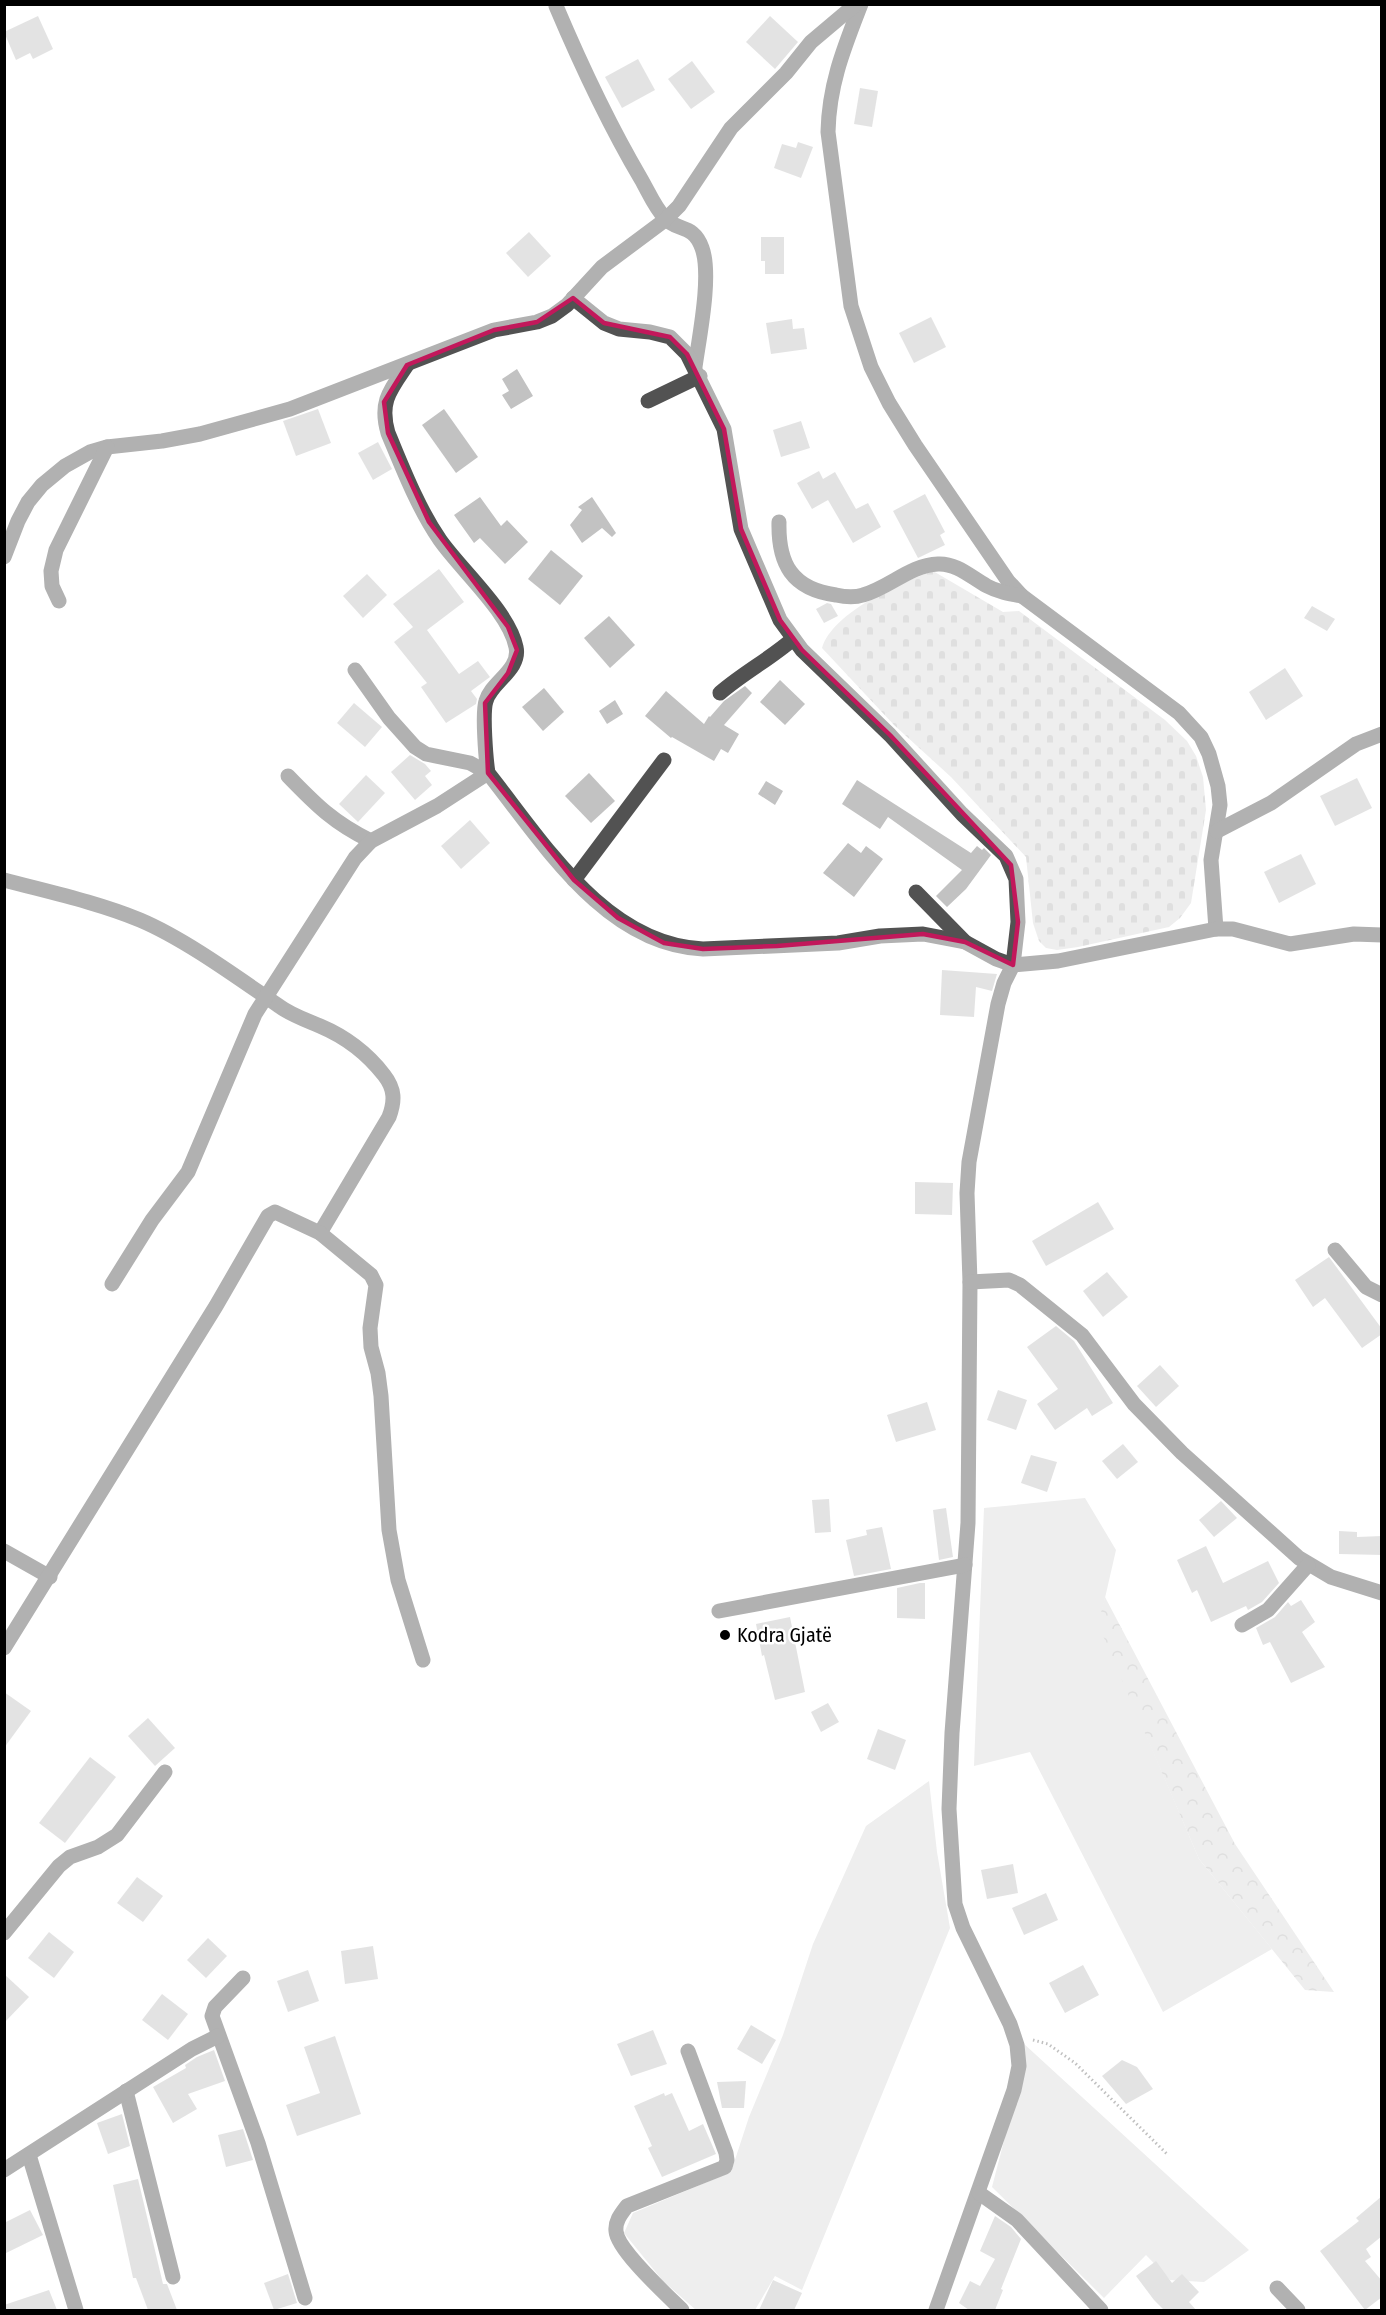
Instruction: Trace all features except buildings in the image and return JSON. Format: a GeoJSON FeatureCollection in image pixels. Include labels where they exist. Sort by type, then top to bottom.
{"type":"FeatureCollection","features":[{"type":"Feature","properties":{"kind":"street"},"geometry":{"type":"LineString","coordinates":[[4,557],[28,502],[42,485],[76,458],[106,447],[162,441],[290,410],[494,330],[537,322],[552,316],[573,298],[602,267],[665,220],[679,206],[731,128],[786,73],[811,42],[856,4]]}},
{"type":"Feature","properties":{"kind":"street"},"geometry":{"type":"LineString","coordinates":[[861,4],[840,56],[833,81],[828,123],[853,315],[871,367],[889,403],[944,489],[1002,573],[1022,597],[1191,725],[1201,737],[1214,770],[1220,805],[1211,861],[1216,928]]}},
{"type":"Feature","properties":{"kind":"street"},"geometry":{"type":"LineString","coordinates":[[556,6],[604,112],[665,220],[697,236],[706,260],[697,371]]}},
{"type":"Feature","properties":{"kind":"street"},"geometry":{"type":"LineString","coordinates":[[573,298],[604,323],[619,329],[650,332],[670,338],[687,354],[724,429],[741,529],[780,620],[817,665],[890,735],[962,814],[1006,856],[1016,879],[1018,922],[1013,965],[1004,983],[998,1004],[969,1162],[967,1193],[970,1282],[970,1453],[949,1809],[955,1904],[963,1928],[1014,2036],[1019,2066],[1014,2090],[979,2193],[936,2310]]}},
{"type":"Feature","properties":{"kind":"street"},"geometry":{"type":"LineString","coordinates":[[407,365],[384,402],[384,419],[388,433],[429,522],[452,557],[508,627],[517,650],[508,673],[489,693],[485,703],[488,774]]}},
{"type":"Feature","properties":{"kind":"street"},"geometry":{"type":"LineString","coordinates":[[648,401],[697,371]]}},
{"type":"Feature","properties":{"kind":"street"},"geometry":{"type":"LineString","coordinates":[[59,601],[52,586],[51,571],[56,550],[106,447]]}},
{"type":"Feature","properties":{"kind":"street"},"geometry":{"type":"LineString","coordinates":[[779,522],[778,544],[784,562],[793,576],[805,585],[826,594],[847,597],[863,595],[902,575],[940,563],[952,566],[988,587],[1022,597]]}},
{"type":"Feature","properties":{"kind":"street"},"geometry":{"type":"LineString","coordinates":[[720,693],[794,639]]}},
{"type":"Feature","properties":{"kind":"street"},"geometry":{"type":"LineString","coordinates":[[355,670],[389,718],[415,747],[426,754],[470,763],[488,774],[552,856],[574,880],[618,918],[664,944],[684,948],[838,943],[904,934],[942,936],[965,942],[996,959],[1013,965],[1058,961],[1216,928],[1233,929],[1290,944],[1354,934],[1382,935]]}},
{"type":"Feature","properties":{"kind":"street"},"geometry":{"type":"LineString","coordinates":[[1217,831],[1271,803],[1356,744],[1382,734]]}},
{"type":"Feature","properties":{"kind":"street"},"geometry":{"type":"LineString","coordinates":[[574,880],[664,760]]}},
{"type":"Feature","properties":{"kind":"street"},"geometry":{"type":"LineString","coordinates":[[112,1284],[152,1220],[188,1172],[243,1039],[265,996],[349,867],[371,841],[437,806],[488,774]]}},
{"type":"Feature","properties":{"kind":"street"},"geometry":{"type":"LineString","coordinates":[[288,776],[318,808],[333,820],[371,841]]}},
{"type":"Feature","properties":{"kind":"street"},"geometry":{"type":"LineString","coordinates":[[4,879],[107,908],[141,921],[178,941],[280,1007],[342,1037],[360,1049],[385,1076],[392,1088],[394,1106],[320,1233]]}},
{"type":"Feature","properties":{"kind":"street"},"geometry":{"type":"LineString","coordinates":[[916,892],[965,942]]}},
{"type":"Feature","properties":{"kind":"street"},"geometry":{"type":"LineString","coordinates":[[4,1648],[216,1306],[268,1216],[275,1212],[320,1233],[371,1275],[376,1285],[370,1328],[371,1347],[381,1396],[389,1530],[398,1580],[423,1660]]}},
{"type":"Feature","properties":{"kind":"street"},"geometry":{"type":"LineString","coordinates":[[1335,1250],[1366,1287],[1382,1294]]}},
{"type":"Feature","properties":{"kind":"street"},"geometry":{"type":"LineString","coordinates":[[970,1282],[1010,1280],[1020,1285],[1082,1335],[1134,1404],[1182,1453],[1308,1565],[1331,1577],[1382,1593]]}},
{"type":"Feature","properties":{"kind":"street"},"geometry":{"type":"LineString","coordinates":[[4,1551],[50,1577]]}},
{"type":"Feature","properties":{"kind":"street"},"geometry":{"type":"LineString","coordinates":[[719,1611],[965,1565]]}},
{"type":"Feature","properties":{"kind":"street"},"geometry":{"type":"LineString","coordinates":[[1242,1625],[1268,1610],[1308,1565]]}},
{"type":"Feature","properties":{"kind":"street"},"geometry":{"type":"LineString","coordinates":[[4,1933],[59,1866],[70,1857],[108,1842],[117,1834],[165,1772]]}},
{"type":"Feature","properties":{"kind":"street"},"geometry":{"type":"LineString","coordinates":[[243,1978],[215,2007],[212,2016],[258,2143],[305,2298]]}},
{"type":"Feature","properties":{"kind":"street"},"geometry":{"type":"LineString","coordinates":[[4,2170],[192,2049],[218,2036]]}},
{"type":"Feature","properties":{"kind":"street"},"geometry":{"type":"LineString","coordinates":[[682,2310],[637,2265],[623,2247],[616,2233],[618,2218],[627,2206],[725,2167],[726,2153],[688,2051]]}},
{"type":"Feature","properties":{"kind":"street"},"geometry":{"type":"LineString","coordinates":[[126,2091],[173,2277]]}},
{"type":"Feature","properties":{"kind":"street"},"geometry":{"type":"LineString","coordinates":[[29,2155],[76,2310]]}},
{"type":"Feature","properties":{"kind":"street"},"geometry":{"type":"LineString","coordinates":[[979,2193],[1017,2220],[1101,2310]]}},
{"type":"Feature","properties":{"kind":"street"},"geometry":{"type":"LineString","coordinates":[[1277,2288],[1298,2310]]}},
{"type":"Feature","properties":{"kind":"path"},"geometry":{"type":"LineString","coordinates":[[1014,2036],[1048,2044],[1075,2063],[1167,2154]]}},
{"type":"Feature","properties":{"kind":"highlighted area"},"geometry":{"type":"Polygon","coordinates":[[[573,298],[604,323],[670,337],[687,354],[724,429],[741,529],[780,620],[802,650],[890,735],[1011,865],[1018,922],[1013,965],[965,942],[923,934],[777,946],[703,949],[664,943],[618,918],[574,880],[488,773],[485,703],[508,673],[517,650],[508,627],[429,522],[388,433],[384,402],[407,365],[494,330],[537,322],[573,298]]]}},
{"type":"Feature","properties":{"kind":"green space"},"geometry":{"type":"Polygon","coordinates":[[[933,571],[1003,612],[1019,611],[1165,720],[1187,741],[1196,756],[1203,777],[1206,810],[1191,903],[1180,918],[1169,927],[1078,947],[1057,950],[1046,948],[1039,941],[1033,923],[1026,857],[951,777],[894,725],[822,648],[839,622],[853,611],[886,591],[933,571]]]}},
{"type":"Feature","properties":{"kind":"green space"},"geometry":{"type":"Polygon","coordinates":[[[1085,1498],[1116,1550],[1099,1624],[1199,1859],[1272,1949],[1163,2012],[1030,1752],[974,1766],[984,1508],[1085,1498]]]}},
{"type":"Feature","properties":{"kind":"green space"},"geometry":{"type":"Polygon","coordinates":[[[1105,1597],[1235,1844],[1334,1992],[1305,1990],[1199,1859],[1098,1624],[1105,1597]]]}},
{"type":"Feature","properties":{"kind":"green space"},"geometry":{"type":"Polygon","coordinates":[[[929,1781],[937,1852],[950,1928],[802,2290],[775,2276],[755,2310],[696,2310],[663,2281],[624,2233],[633,2213],[731,2172],[749,2117],[783,2035],[813,1944],[866,1826],[929,1781]]]}},
{"type":"Feature","properties":{"kind":"green space"},"geometry":{"type":"Polygon","coordinates":[[[1023,2043],[1249,2250],[1204,2282],[1170,2280],[1146,2255],[1104,2298],[992,2187],[1012,2110],[1023,2043]]]}},
{"type":"Feature","properties":{"kind":"place","name":"Kodra Gjatë"},"geometry":{"type":"Point","coordinates":[725,1635]}}]}
